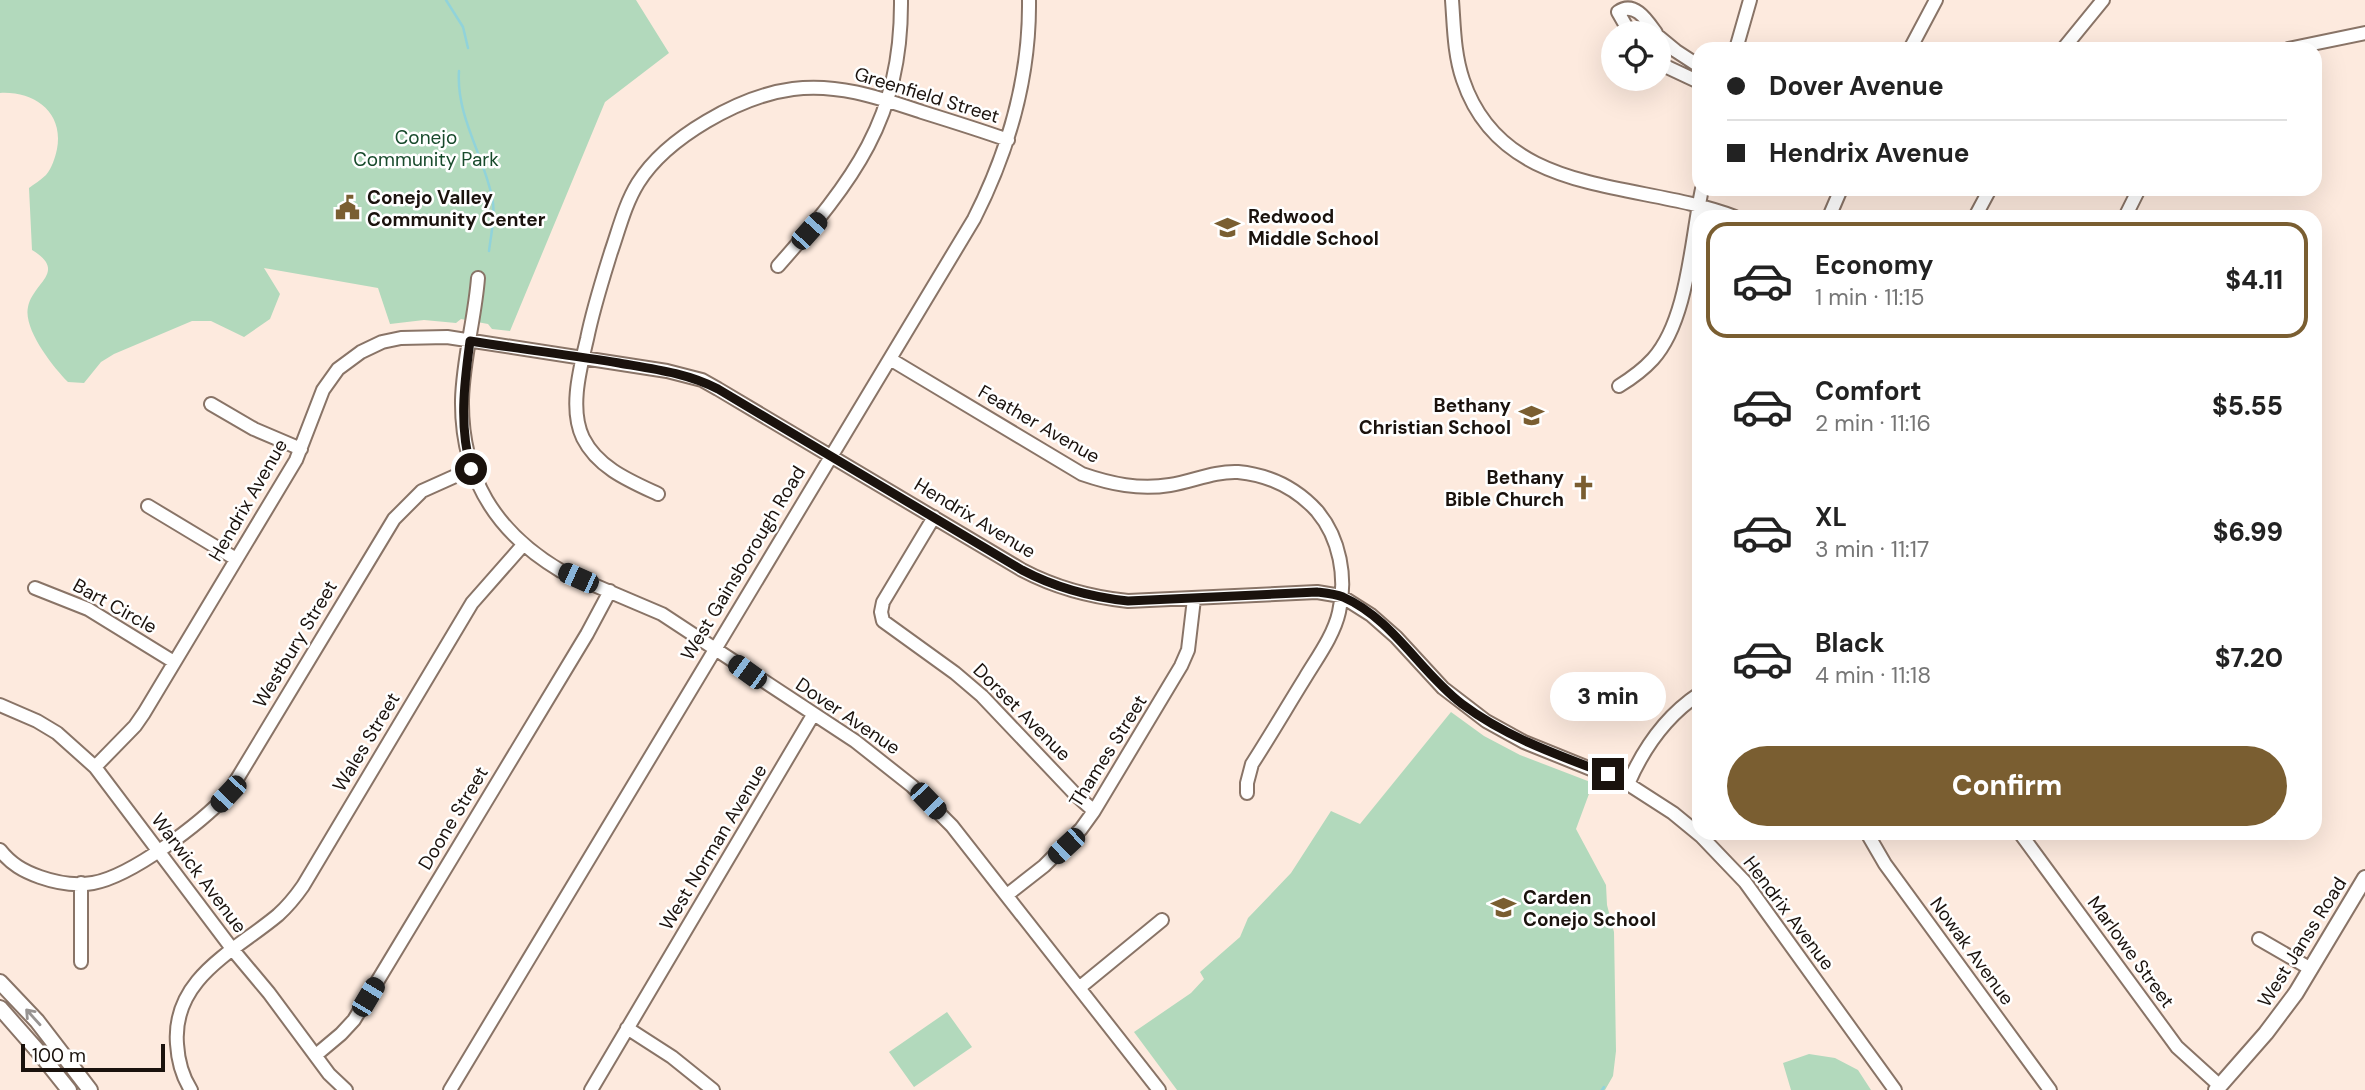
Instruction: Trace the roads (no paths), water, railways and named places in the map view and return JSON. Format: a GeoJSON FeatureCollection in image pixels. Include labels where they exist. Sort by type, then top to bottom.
{"type":"FeatureCollection","features":[{"type":"Feature","properties":{"kind":"main road","name":"West Janss Road"},"geometry":{"type":"LineString","coordinates":[[2218,1088],[2281,1014],[2365,878]]}},
{"type":"Feature","properties":{"kind":"main road"},"geometry":{"type":"LineString","coordinates":[[0,982],[37,1021],[90,1090]]}},
{"type":"Feature","properties":{"kind":"main road"},"geometry":{"type":"LineString","coordinates":[[0,1009],[37,1049],[69,1090]]}},
{"type":"Feature","properties":{"kind":"street"},"geometry":{"type":"LineString","coordinates":[[778,266],[824,214],[849,180],[873,138],[888,100],[900,45],[901,0]]}},
{"type":"Feature","properties":{"kind":"street","name":"West Gainsborough Road"},"geometry":{"type":"LineString","coordinates":[[450,1090],[974,219],[1008,140],[1023,80],[1029,0]]}},
{"type":"Feature","properties":{"kind":"street"},"geometry":{"type":"LineString","coordinates":[[1452,0],[1462,79],[1482,118],[1513,150],[1531,163],[1576,180],[1714,210]]}},
{"type":"Feature","properties":{"kind":"street"},"geometry":{"type":"LineString","coordinates":[[1738,42],[1750,0]]}},
{"type":"Feature","properties":{"kind":"street"},"geometry":{"type":"LineString","coordinates":[[1914,42],[1936,0]]}},
{"type":"Feature","properties":{"kind":"street"},"geometry":{"type":"LineString","coordinates":[[2069,42],[2103,0]]}},
{"type":"Feature","properties":{"kind":"street"},"geometry":{"type":"LineString","coordinates":[[1623,21],[1618,12],[1625,3],[1631,1],[1643,7],[1650,21]]}},
{"type":"Feature","properties":{"kind":"street"},"geometry":{"type":"LineString","coordinates":[[2322,42],[2365,33]]}},
{"type":"Feature","properties":{"kind":"street"},"geometry":{"type":"LineString","coordinates":[[1671,47],[1692,61]]}},
{"type":"Feature","properties":{"kind":"street"},"geometry":{"type":"LineString","coordinates":[[1671,67],[1692,78]]}},
{"type":"Feature","properties":{"kind":"street","name":"Greenfield Street"},"geometry":{"type":"LineString","coordinates":[[658,494],[608,468],[593,455],[582,436],[577,392],[593,310],[629,200],[644,175],[664,154],[695,129],[726,110],[792,89],[848,90],[888,100],[1008,140]]}},
{"type":"Feature","properties":{"kind":"street"},"geometry":{"type":"LineString","coordinates":[[1698,210],[1701,196]]}},
{"type":"Feature","properties":{"kind":"street"},"geometry":{"type":"LineString","coordinates":[[1619,386],[1640,373],[1668,339],[1677,317],[1692,241]]}},
{"type":"Feature","properties":{"kind":"street","name":"Dover Avenue"},"geometry":{"type":"LineString","coordinates":[[478,278],[462,399],[465,446],[471,469],[485,499],[502,522],[523,545],[561,570],[652,609],[855,741],[912,786],[952,826],[1159,1090]]}},
{"type":"Feature","properties":{"kind":"street","name":"Hendrix Avenue"},"geometry":{"type":"LineString","coordinates":[[95,767],[135,726],[301,449],[312,412],[338,369],[361,352],[382,342],[422,336],[583,357],[667,371],[702,380],[1043,581],[1078,593],[1128,601],[1317,592],[1341,596],[1385,626],[1443,688],[1486,720],[1524,742],[1628,784],[1692,829]]}},
{"type":"Feature","properties":{"kind":"street","name":"Feather Avenue"},"geometry":{"type":"LineString","coordinates":[[890,359],[1057,460],[1082,474],[1108,483],[1127,486],[1168,485],[1222,472],[1264,476],[1304,497],[1328,528],[1336,544],[1341,565],[1339,614],[1320,653],[1252,764],[1247,793]]}},
{"type":"Feature","properties":{"kind":"street"},"geometry":{"type":"LineString","coordinates":[[211,404],[254,429],[301,449]]}},
{"type":"Feature","properties":{"kind":"street","name":"Westbury Street"},"geometry":{"type":"LineString","coordinates":[[0,850],[13,865],[34,875],[59,883],[92,883],[117,875],[159,850],[218,804],[228,794],[394,519],[422,491],[471,469]]}},
{"type":"Feature","properties":{"kind":"street"},"geometry":{"type":"LineString","coordinates":[[148,506],[236,559]]}},
{"type":"Feature","properties":{"kind":"street","name":"Dorset Avenue"},"geometry":{"type":"LineString","coordinates":[[934,517],[883,602],[883,621],[982,696],[1094,811]]}},
{"type":"Feature","properties":{"kind":"street","name":"Wales Street"},"geometry":{"type":"LineString","coordinates":[[191,1090],[185,1081],[178,1058],[176,1038],[182,1006],[196,981],[279,914],[303,886],[460,623],[489,582],[523,545]]}},
{"type":"Feature","properties":{"kind":"street","name":"Bart Circle"},"geometry":{"type":"LineString","coordinates":[[35,588],[88,609],[174,662]]}},
{"type":"Feature","properties":{"kind":"street","name":"Doone Street"},"geometry":{"type":"LineString","coordinates":[[316,1055],[354,1020],[587,634],[610,591]]}},
{"type":"Feature","properties":{"kind":"street","name":"Thames Street"},"geometry":{"type":"LineString","coordinates":[[1007,895],[1066,846],[1094,811],[1181,666],[1188,650],[1194,599]]}},
{"type":"Feature","properties":{"kind":"street"},"geometry":{"type":"LineString","coordinates":[[1628,784],[1655,734],[1692,699]]}},
{"type":"Feature","properties":{"kind":"street","name":"Warwick Avenue"},"geometry":{"type":"LineString","coordinates":[[0,705],[57,733],[95,767],[329,1074],[346,1090]]}},
{"type":"Feature","properties":{"kind":"street","name":"West Norman Avenue"},"geometry":{"type":"LineString","coordinates":[[590,1090],[813,715]]}},
{"type":"Feature","properties":{"kind":"street","name":"Hendrix Avenue"},"geometry":{"type":"LineString","coordinates":[[1705,840],[1745,882],[1895,1090]]}},
{"type":"Feature","properties":{"kind":"street","name":"Nowak Avenue"},"geometry":{"type":"LineString","coordinates":[[1871,840],[1885,864],[2050,1090]]}},
{"type":"Feature","properties":{"kind":"street","name":"Marlowe Street"},"geometry":{"type":"LineString","coordinates":[[2025,840],[2177,1047],[2218,1088]]}},
{"type":"Feature","properties":{"kind":"street"},"geometry":{"type":"LineString","coordinates":[[81,883],[81,962]]}},
{"type":"Feature","properties":{"kind":"street"},"geometry":{"type":"LineString","coordinates":[[1079,988],[1162,920]]}},
{"type":"Feature","properties":{"kind":"street"},"geometry":{"type":"LineString","coordinates":[[2259,939],[2311,969]]}},
{"type":"Feature","properties":{"kind":"street"},"geometry":{"type":"LineString","coordinates":[[626,1028],[672,1056],[713,1090]]}},
{"type":"Feature","properties":{"kind":"waterway"},"geometry":{"type":"LineString","coordinates":[[446,0],[463,27],[468,48]]}},
{"type":"Feature","properties":{"kind":"waterway"},"geometry":{"type":"LineString","coordinates":[[459,71],[462,104],[493,204],[489,251]]}},
{"type":"Feature","properties":{"kind":"place","name":"Conejo Valley Community Center"},"geometry":{"type":"Point","coordinates":[347,208]}},
{"type":"Feature","properties":{"kind":"place","name":"Redwood Middle School"},"geometry":{"type":"Point","coordinates":[1228,227]}},
{"type":"Feature","properties":{"kind":"place","name":"Bethany Christian School"},"geometry":{"type":"Point","coordinates":[1531,416]}},
{"type":"Feature","properties":{"kind":"place","name":"Bethany Bible Church"},"geometry":{"type":"Point","coordinates":[1584,488]}},
{"type":"Feature","properties":{"kind":"place","name":"Carden Conejo School"},"geometry":{"type":"Point","coordinates":[1503,908]}},
{"type":"Feature","properties":{"kind":"park label","name":"Conejo Community Park"},"geometry":{"type":"Point","coordinates":[426,148]}}]}
